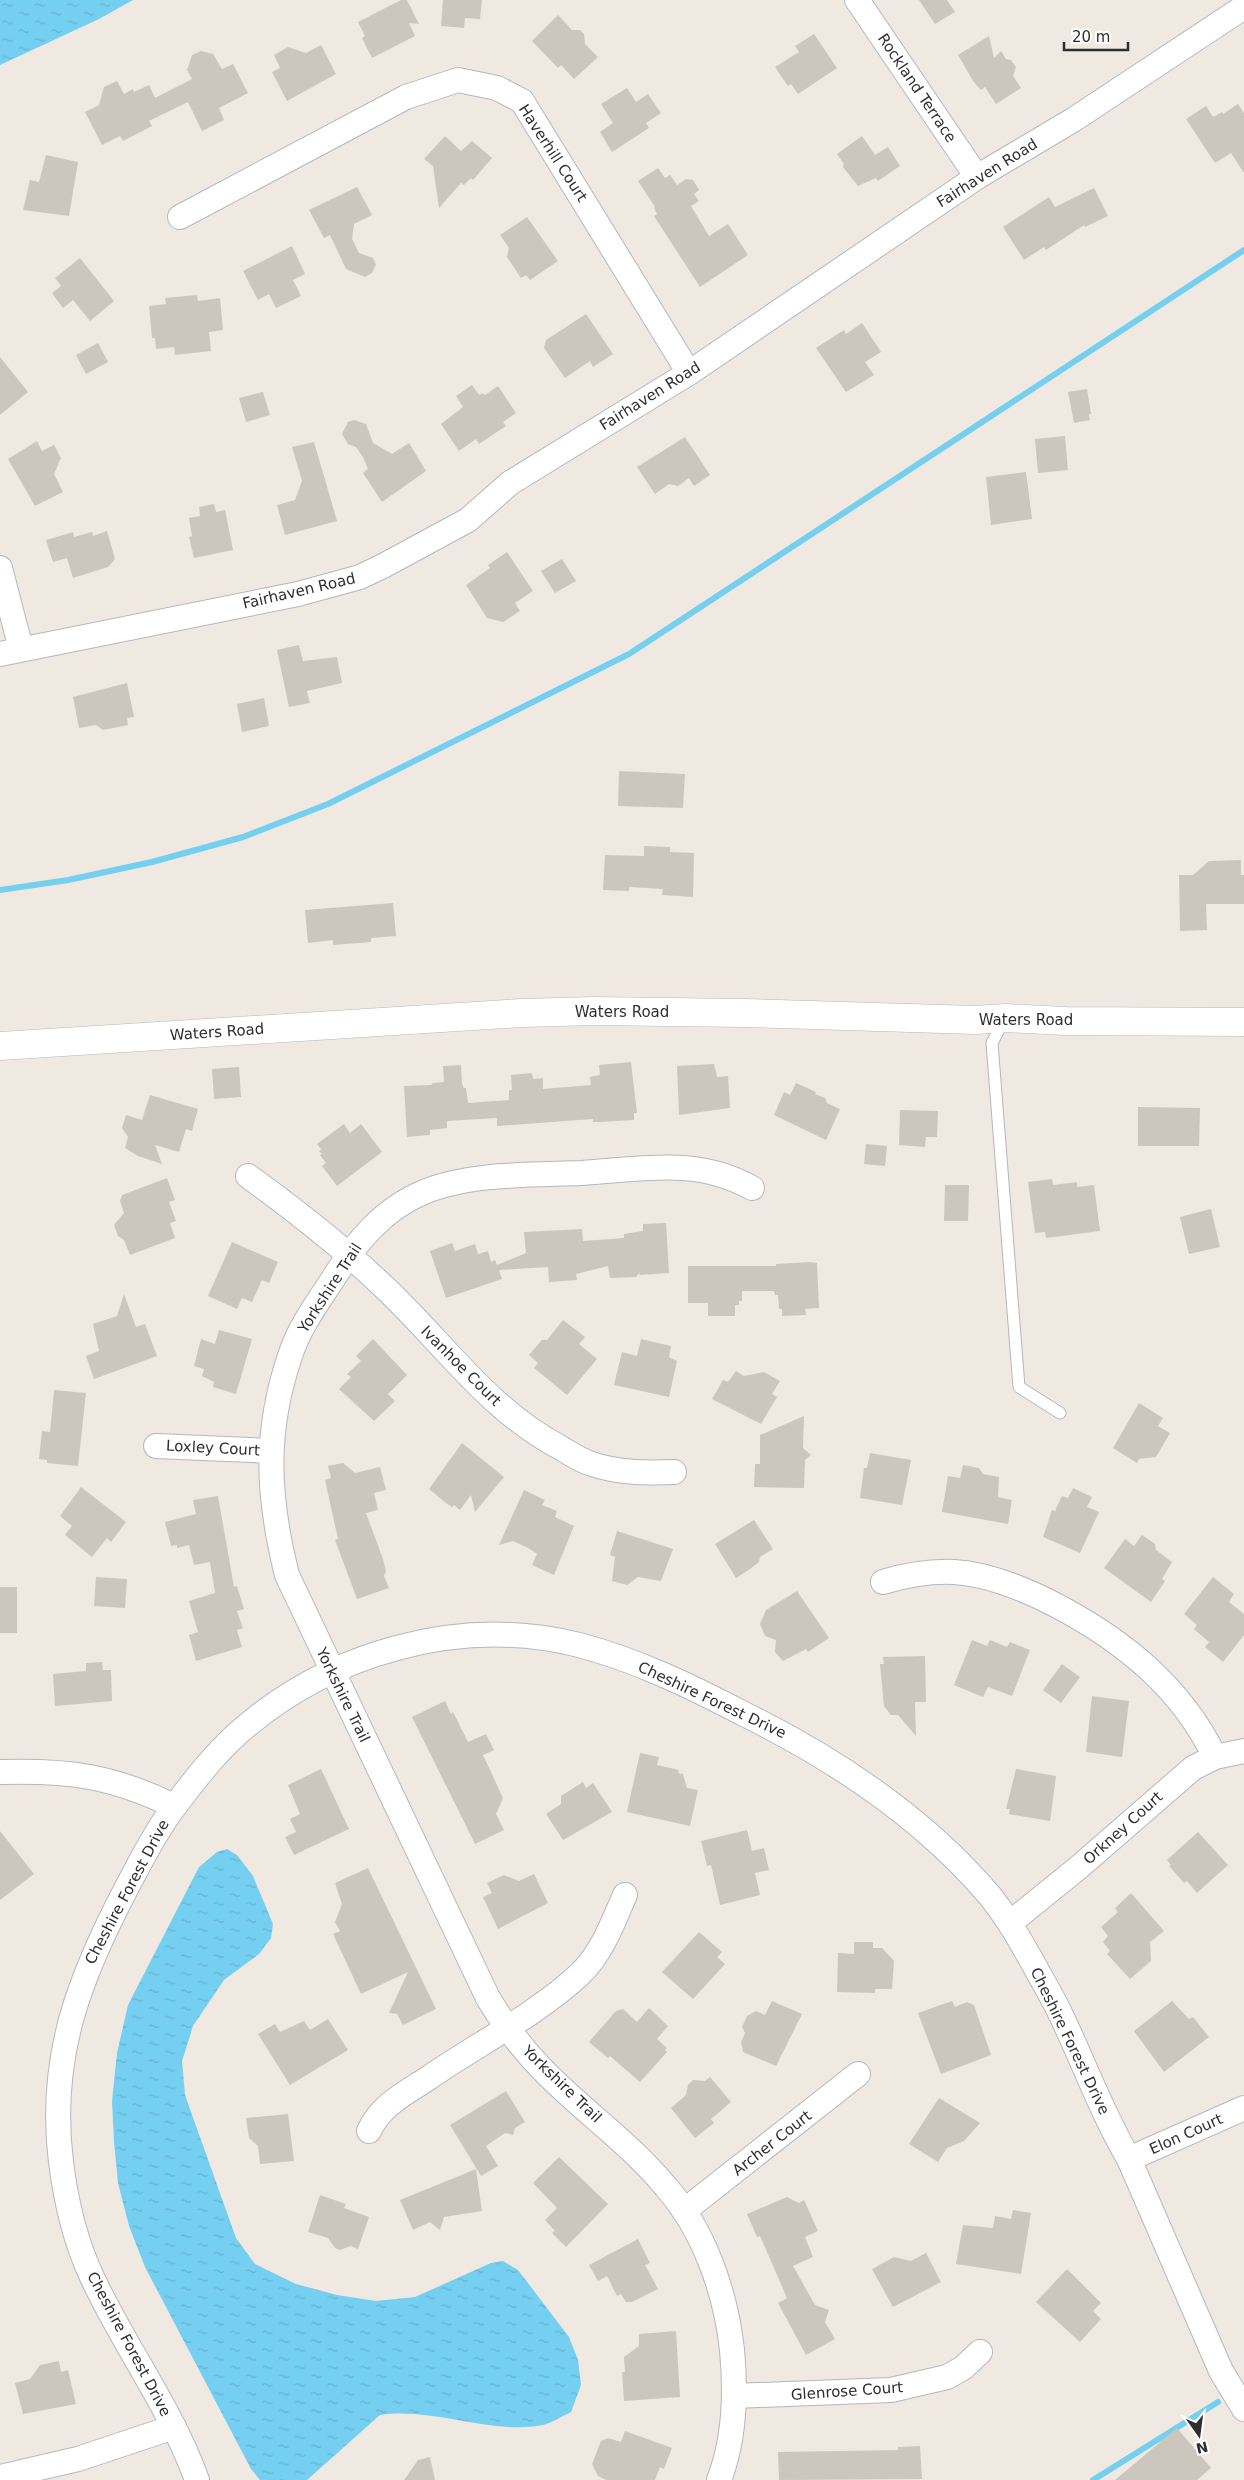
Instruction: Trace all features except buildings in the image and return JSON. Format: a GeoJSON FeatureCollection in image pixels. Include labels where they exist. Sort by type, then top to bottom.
{"type":"FeatureCollection","features":[{"type":"Feature","properties":{"kind":"street","name":"Rockland Terrace"},"geometry":{"type":"LineString","coordinates":[[857,0],[977,177]]}},
{"type":"Feature","properties":{"kind":"street","name":"Fairhaven Road"},"geometry":{"type":"LineString","coordinates":[[11,651],[298,594],[360,577],[468,520],[510,483],[689,372],[977,177],[1073,120],[1244,7]]}},
{"type":"Feature","properties":{"kind":"street","name":"Haverhill Court"},"geometry":{"type":"LineString","coordinates":[[180,217],[406,97],[458,80],[497,88],[522,101],[689,372]]}},
{"type":"Feature","properties":{"kind":"street"},"geometry":{"type":"LineString","coordinates":[[0,568],[11,651]]}},
{"type":"Feature","properties":{"kind":"street","name":"Waters Road"},"geometry":{"type":"LineString","coordinates":[[0,1046],[576,1011],[736,1012],[975,1020],[1005,1018],[1064,1022],[1244,1022]]}},
{"type":"Feature","properties":{"kind":"street","name":"Yorkshire Trail"},"geometry":{"type":"LineString","coordinates":[[718,2480],[728,2449],[734,2396],[730,2339],[719,2289],[698,2236],[684,2211],[648,2166],[540,2068],[506,2027],[470,1965],[287,1574],[276,1528],[271,1486],[271,1451],[274,1422],[291,1352],[304,1324],[349,1255],[376,1222],[399,1204],[425,1192],[453,1183],[539,1175],[678,1167],[709,1170],[732,1176],[752,1188]]}},
{"type":"Feature","properties":{"kind":"street","name":"Ivanhoe Court"},"geometry":{"type":"LineString","coordinates":[[248,1176],[349,1255],[384,1287],[472,1381],[516,1420],[539,1437],[590,1464],[618,1471],[674,1472]]}},
{"type":"Feature","properties":{"kind":"street","name":"Loxley Court"},"geometry":{"type":"LineString","coordinates":[[156,1446],[271,1451]]}},
{"type":"Feature","properties":{"kind":"street"},"geometry":{"type":"LineString","coordinates":[[883,1582],[928,1572],[955,1572],[981,1576],[1034,1594],[1059,1606],[1105,1636],[1150,1669],[1187,1711],[1203,1733],[1215,1757]]}},
{"type":"Feature","properties":{"kind":"street","name":"Cheshire Forest Drive"},"geometry":{"type":"LineString","coordinates":[[197,2480],[174,2427],[116,2325],[90,2274],[76,2238],[67,2201],[58,2120],[65,2041],[75,2004],[89,1964],[160,1826],[213,1758],[238,1733],[292,1695],[332,1671],[358,1659],[400,1646],[465,1636],[507,1636],[580,1645],[651,1670],[795,1739],[886,1800],[932,1836],[960,1863],[992,1898],[1010,1923],[1059,2011],[1115,2135],[1129,2159],[1221,2371],[1244,2409]]}},
{"type":"Feature","properties":{"kind":"street","name":"Orkney Court"},"geometry":{"type":"LineString","coordinates":[[1010,1923],[1078,1868],[1193,1768],[1215,1757],[1244,1751]]}},
{"type":"Feature","properties":{"kind":"street"},"geometry":{"type":"LineString","coordinates":[[0,1772],[53,1772],[86,1775],[117,1782],[174,1806]]}},
{"type":"Feature","properties":{"kind":"street"},"geometry":{"type":"LineString","coordinates":[[368,2131],[384,2108],[506,2027],[537,2009],[581,1973],[599,1950],[625,1896]]}},
{"type":"Feature","properties":{"kind":"street","name":"Archer Court"},"geometry":{"type":"LineString","coordinates":[[684,2211],[858,2074]]}},
{"type":"Feature","properties":{"kind":"street","name":"Elon Court"},"geometry":{"type":"LineString","coordinates":[[1129,2159],[1244,2108]]}},
{"type":"Feature","properties":{"kind":"street","name":"Glenrose Court"},"geometry":{"type":"LineString","coordinates":[[734,2396],[891,2390],[947,2377],[963,2368],[980,2352]]}},
{"type":"Feature","properties":{"kind":"street"},"geometry":{"type":"LineString","coordinates":[[0,2478],[78,2459],[174,2427]]}},
{"type":"Feature","properties":{"kind":"lane"},"geometry":{"type":"LineString","coordinates":[[1005,1018],[992,1043],[1019,1387],[1060,1413]]}},
{"type":"Feature","properties":{"kind":"water"},"geometry":{"type":"Polygon","coordinates":[[[0,0],[133,0],[99,19],[0,65],[0,0]]]}},
{"type":"Feature","properties":{"kind":"water"},"geometry":{"type":"Polygon","coordinates":[[[227,1849],[237,1855],[253,1876],[273,1924],[271,1938],[259,1954],[224,1980],[193,2026],[182,2061],[185,2095],[236,2238],[255,2264],[296,2284],[337,2295],[376,2301],[415,2297],[491,2263],[503,2261],[518,2270],[569,2337],[578,2360],[581,2385],[571,2412],[543,2425],[523,2427],[502,2427],[421,2415],[380,2415],[307,2480],[260,2480],[251,2469],[145,2267],[129,2226],[118,2183],[112,2101],[117,2053],[128,2005],[199,1867],[217,1852],[227,1849]]]}},
{"type":"Feature","properties":{"kind":"waterway"},"geometry":{"type":"LineString","coordinates":[[0,890],[68,880],[152,862],[243,837],[328,804],[629,654],[1244,250]]}},
{"type":"Feature","properties":{"kind":"waterway"},"geometry":{"type":"LineString","coordinates":[[1093,2480],[1218,2402]]}}]}
